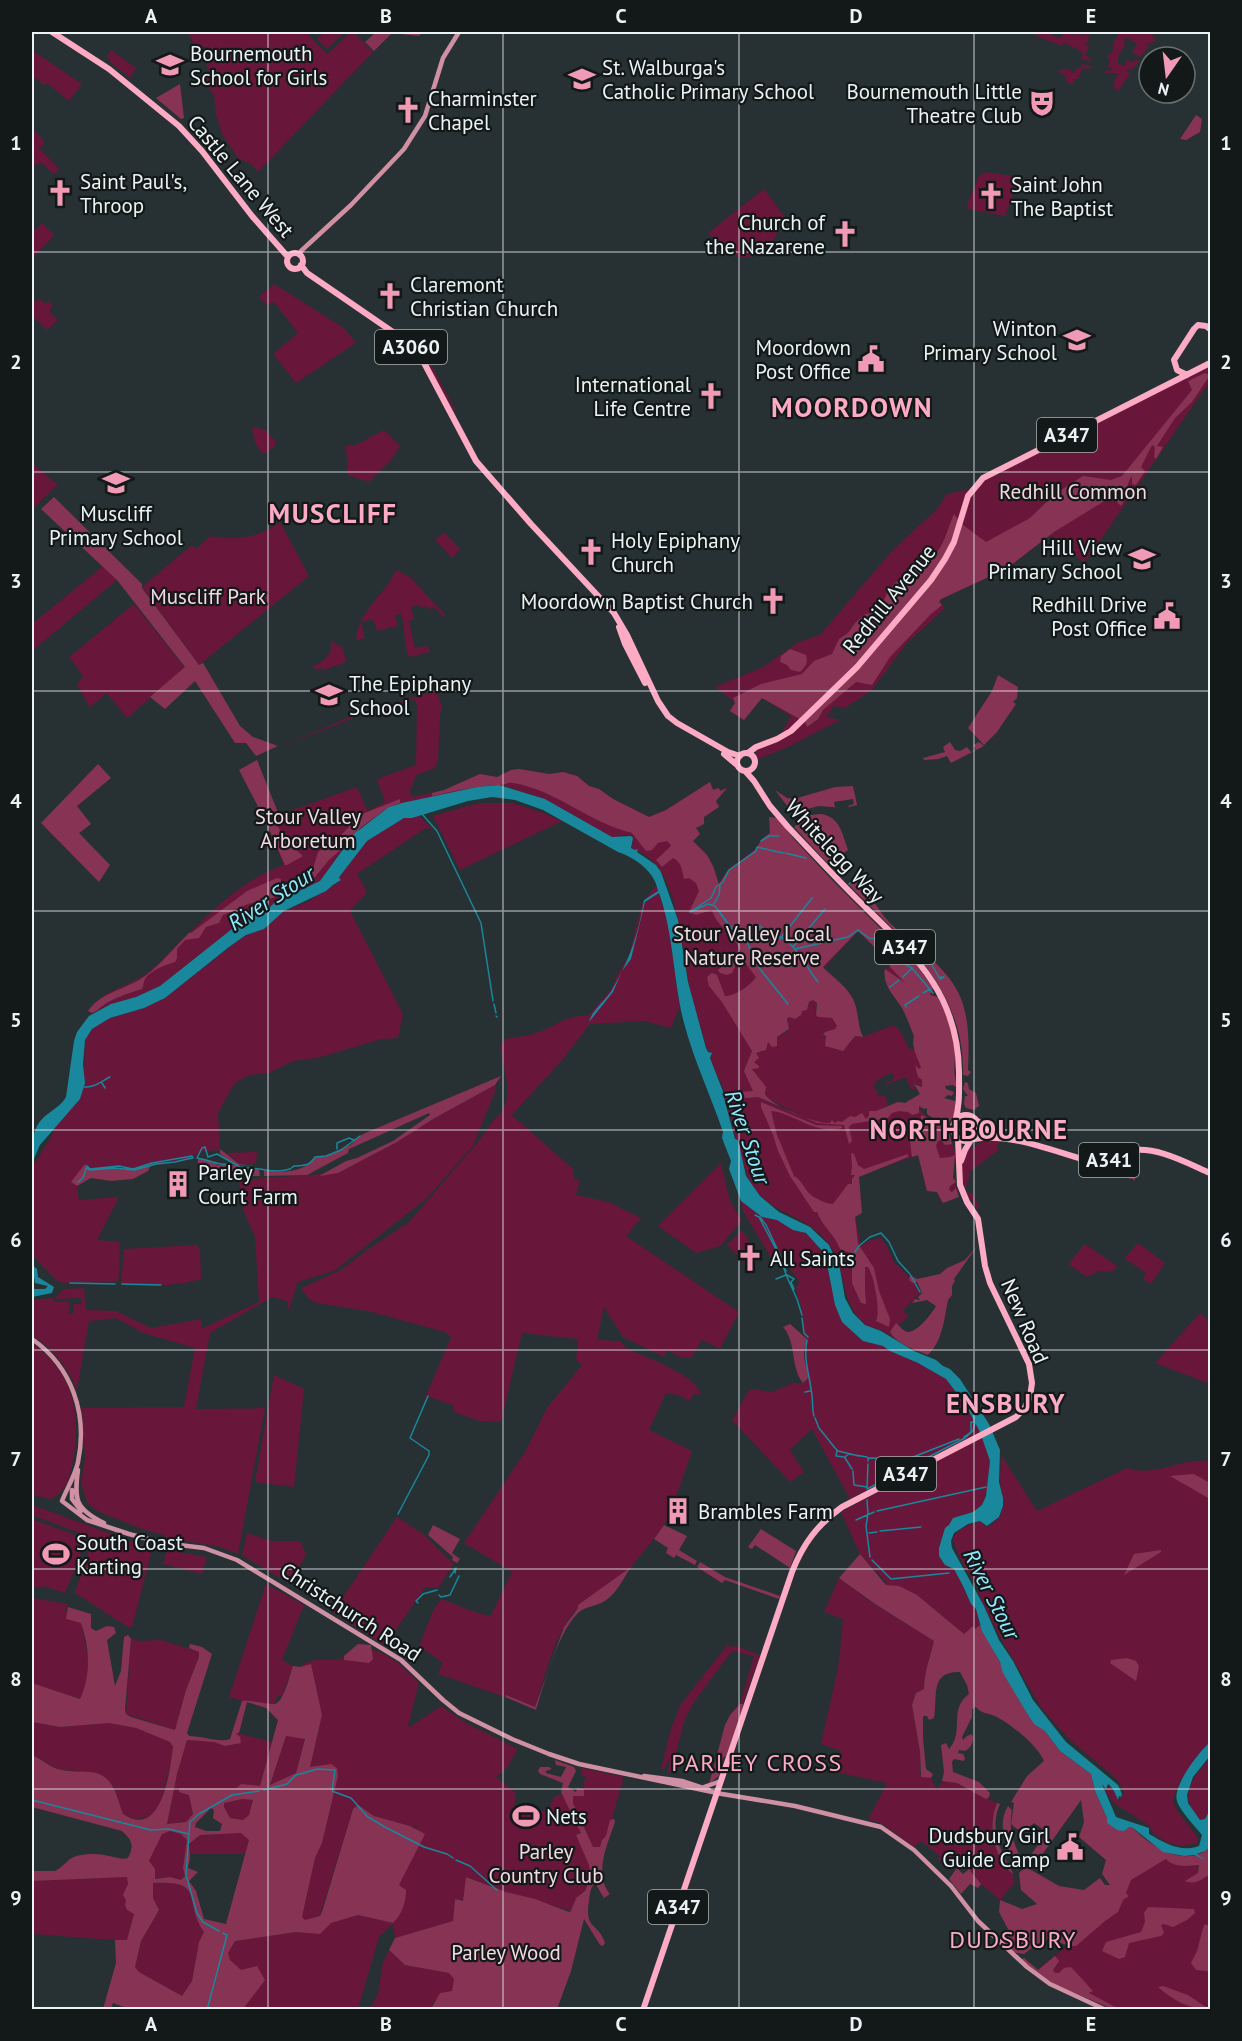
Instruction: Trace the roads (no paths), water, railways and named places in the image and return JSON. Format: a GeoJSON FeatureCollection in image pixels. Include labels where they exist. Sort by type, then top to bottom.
{"type":"FeatureCollection","features":[{"type":"Feature","properties":{"kind":"main road","name":"Castle Lane West"},"geometry":{"type":"LineString","coordinates":[[52,32],[109,69],[186,132],[252,216],[288,257]]}},
{"type":"Feature","properties":{"kind":"main road"},"geometry":{"type":"LineString","coordinates":[[299,255],[301,250],[351,205],[404,149],[424,116],[443,58],[459,32]]}},
{"type":"Feature","properties":{"kind":"main road"},"geometry":{"type":"LineString","coordinates":[[288,257],[292,254],[299,255]]}},
{"type":"Feature","properties":{"kind":"main road"},"geometry":{"type":"LineString","coordinates":[[299,255],[302,261],[299,267]]}},
{"type":"Feature","properties":{"kind":"main road","name":"A3060"},"geometry":{"type":"LineString","coordinates":[[288,257],[288,266],[299,267]]}},
{"type":"Feature","properties":{"kind":"main road","name":"Castle Lane West"},"geometry":{"type":"LineString","coordinates":[[299,267],[406,341],[422,359],[476,461],[538,532],[572,566],[616,619],[625,645],[653,694]]}},
{"type":"Feature","properties":{"kind":"main road"},"geometry":{"type":"LineString","coordinates":[[1173,381],[1177,375],[1174,360],[1194,329],[1198,325],[1210,329]]}},
{"type":"Feature","properties":{"kind":"main road","name":"Redhill Avenue"},"geometry":{"type":"LineString","coordinates":[[748,753],[777,739],[804,720],[857,667],[931,580],[945,559],[954,542],[970,493],[983,478],[1210,363]]}},
{"type":"Feature","properties":{"kind":"main road"},"geometry":{"type":"LineString","coordinates":[[1177,370],[1187,375]]}},
{"type":"Feature","properties":{"kind":"main road","name":"A3060"},"geometry":{"type":"LineString","coordinates":[[653,694],[677,723],[728,752],[740,756]]}},
{"type":"Feature","properties":{"kind":"main road","name":"A3060"},"geometry":{"type":"LineString","coordinates":[[653,694],[664,717],[672,724],[726,755],[737,765]]}},
{"type":"Feature","properties":{"kind":"main road","name":"Redhill Avenue"},"geometry":{"type":"LineString","coordinates":[[755,758],[763,745]]}},
{"type":"Feature","properties":{"kind":"main road"},"geometry":{"type":"LineString","coordinates":[[754,768],[746,772],[741,770],[737,765],[740,756],[748,753],[755,758],[754,781]]}},
{"type":"Feature","properties":{"kind":"main road","name":"Whitelegg Way"},"geometry":{"type":"LineString","coordinates":[[746,772],[788,827],[912,955],[933,980],[948,1010],[957,1041],[960,1102],[955,1122]]}},
{"type":"Feature","properties":{"kind":"main road","name":"Whitelegg Way"},"geometry":{"type":"LineString","coordinates":[[960,1102],[966,1116]]}},
{"type":"Feature","properties":{"kind":"main road"},"geometry":{"type":"LineString","coordinates":[[959,1170],[965,1150],[973,1140],[979,1129],[976,1121],[966,1116],[960,1117],[953,1129],[958,1139],[973,1140]]}},
{"type":"Feature","properties":{"kind":"main road","name":"A341"},"geometry":{"type":"LineString","coordinates":[[976,1121],[987,1130],[1006,1139]]}},
{"type":"Feature","properties":{"kind":"main road","name":"A341"},"geometry":{"type":"LineString","coordinates":[[973,1140],[986,1137],[1006,1139],[1100,1162],[1130,1151],[1148,1151],[1210,1173]]}},
{"type":"Feature","properties":{"kind":"main road","name":"New Road"},"geometry":{"type":"LineString","coordinates":[[643,2010],[720,1789],[762,1655],[800,1552],[810,1536],[829,1516],[842,1507],[1016,1417],[1024,1409],[1030,1397],[1032,1383],[1029,1364],[990,1283],[978,1219],[963,1194],[959,1170],[958,1139]]}},
{"type":"Feature","properties":{"kind":"main road"},"geometry":{"type":"LineString","coordinates":[[32,1339],[58,1363],[75,1394],[80,1425],[75,1493],[79,1503],[90,1516],[113,1528]]}},
{"type":"Feature","properties":{"kind":"main road"},"geometry":{"type":"LineString","coordinates":[[76,1470],[62,1501],[67,1505],[71,1504],[78,1461]]}},
{"type":"Feature","properties":{"kind":"main road"},"geometry":{"type":"LineString","coordinates":[[64,1496],[72,1498]]}},
{"type":"Feature","properties":{"kind":"main road","name":"Christchurch Road"},"geometry":{"type":"LineString","coordinates":[[72,1498],[87,1516],[106,1526]]}},
{"type":"Feature","properties":{"kind":"main road","name":"Christchurch Road"},"geometry":{"type":"LineString","coordinates":[[67,1505],[87,1520],[145,1539],[204,1548],[231,1556],[402,1660],[443,1700],[468,1718],[549,1754],[572,1762],[632,1776],[720,1789]]}},
{"type":"Feature","properties":{"kind":"main road","name":"Christchurch Road"},"geometry":{"type":"LineString","coordinates":[[632,1776],[659,1777],[720,1789]]}},
{"type":"Feature","properties":{"kind":"main road"},"geometry":{"type":"LineString","coordinates":[[701,1787],[720,1789],[731,1797],[795,1806],[880,1827],[895,1835],[936,1871],[978,1921],[1027,1967],[1050,1984],[1106,2010]]}},
{"type":"Feature","properties":{"kind":"water"},"geometry":{"type":"Polygon","coordinates":[[[499,785],[545,799],[612,837],[631,836],[633,838],[631,848],[638,849],[637,852],[656,865],[661,872],[678,920],[688,982],[706,1048],[712,1053],[710,1058],[726,1095],[724,1098],[735,1139],[738,1140],[746,1176],[760,1196],[779,1212],[810,1227],[829,1245],[840,1269],[845,1298],[853,1313],[865,1325],[881,1331],[950,1369],[960,1379],[989,1424],[1000,1450],[999,1482],[1003,1506],[999,1517],[987,1526],[980,1521],[968,1524],[954,1533],[951,1541],[952,1548],[984,1606],[999,1640],[1013,1661],[1033,1700],[1066,1742],[1118,1785],[1122,1794],[1118,1800],[1108,1784],[1106,1789],[1102,1784],[1116,1817],[1149,1828],[1149,1834],[1161,1841],[1179,1848],[1199,1846],[1202,1835],[1181,1809],[1177,1795],[1188,1769],[1210,1742],[1210,1756],[1193,1777],[1187,1795],[1188,1803],[1200,1820],[1205,1819],[1210,1810],[1210,1847],[1197,1854],[1206,1861],[1195,1855],[1184,1856],[1163,1852],[1133,1828],[1129,1827],[1124,1831],[1117,1830],[1107,1823],[1091,1774],[1060,1751],[1045,1731],[1034,1724],[1003,1673],[1000,1662],[982,1631],[976,1609],[971,1604],[954,1569],[945,1565],[939,1556],[945,1528],[953,1518],[973,1512],[982,1505],[986,1496],[990,1461],[980,1432],[965,1404],[946,1379],[883,1346],[863,1341],[842,1322],[835,1305],[825,1254],[806,1233],[793,1230],[777,1220],[762,1217],[741,1201],[729,1169],[731,1161],[722,1138],[723,1132],[684,1023],[668,925],[659,893],[645,902],[631,959],[622,971],[636,935],[644,900],[658,891],[649,872],[631,858],[543,810],[515,800],[492,797],[468,801],[412,818],[404,818],[367,841],[340,876],[341,880],[326,891],[284,911],[264,929],[246,935],[165,998],[144,1008],[110,1018],[92,1029],[85,1040],[83,1064],[85,1083],[80,1099],[40,1145],[32,1163],[34,1132],[44,1117],[66,1097],[74,1041],[77,1032],[89,1016],[111,1004],[136,997],[160,986],[237,925],[268,909],[274,903],[320,881],[355,833],[389,807],[477,787],[499,785]]]}},
{"type":"Feature","properties":{"kind":"water"},"geometry":{"type":"Polygon","coordinates":[[[621,972],[613,992],[589,1022],[610,992],[621,972]]]}},
{"type":"Feature","properties":{"kind":"water"},"geometry":{"type":"Polygon","coordinates":[[[32,1265],[37,1269],[38,1277],[54,1287],[52,1293],[32,1297],[32,1289],[45,1289],[48,1286],[35,1283],[32,1265]]]}},
{"type":"Feature","properties":{"kind":"waterway"},"geometry":{"type":"LineString","coordinates":[[422,814],[437,831],[481,923],[493,1001]]}},
{"type":"Feature","properties":{"kind":"waterway"},"geometry":{"type":"LineString","coordinates":[[761,841],[769,836],[779,836]]}},
{"type":"Feature","properties":{"kind":"waterway"},"geometry":{"type":"LineString","coordinates":[[783,853],[757,847],[756,851],[729,870],[711,898],[690,912],[708,904],[715,906],[736,934],[747,942],[760,969],[788,1004]]}},
{"type":"Feature","properties":{"kind":"waterway"},"geometry":{"type":"LineString","coordinates":[[785,853],[806,858]]}},
{"type":"Feature","properties":{"kind":"waterway"},"geometry":{"type":"LineString","coordinates":[[849,884],[854,879],[861,884]]}},
{"type":"Feature","properties":{"kind":"waterway"},"geometry":{"type":"LineString","coordinates":[[714,904],[719,895],[720,886]]}},
{"type":"Feature","properties":{"kind":"waterway"},"geometry":{"type":"LineString","coordinates":[[780,939],[812,898]]}},
{"type":"Feature","properties":{"kind":"waterway"},"geometry":{"type":"LineString","coordinates":[[793,947],[825,909]]}},
{"type":"Feature","properties":{"kind":"waterway"},"geometry":{"type":"LineString","coordinates":[[720,913],[731,928]]}},
{"type":"Feature","properties":{"kind":"waterway"},"geometry":{"type":"LineString","coordinates":[[742,937],[748,940],[760,926],[783,938],[797,952],[818,982]]}},
{"type":"Feature","properties":{"kind":"waterway"},"geometry":{"type":"LineString","coordinates":[[748,942],[762,928]]}},
{"type":"Feature","properties":{"kind":"waterway"},"geometry":{"type":"LineString","coordinates":[[795,949],[848,937],[858,930],[869,938],[880,939],[901,962],[912,968],[903,977]]}},
{"type":"Feature","properties":{"kind":"waterway"},"geometry":{"type":"LineString","coordinates":[[932,965],[940,979],[944,977],[941,977]]}},
{"type":"Feature","properties":{"kind":"waterway"},"geometry":{"type":"LineString","coordinates":[[912,968],[933,993]]}},
{"type":"Feature","properties":{"kind":"waterway"},"geometry":{"type":"LineString","coordinates":[[890,987],[899,980]]}},
{"type":"Feature","properties":{"kind":"waterway"},"geometry":{"type":"LineString","coordinates":[[923,993],[930,989]]}},
{"type":"Feature","properties":{"kind":"waterway"},"geometry":{"type":"LineString","coordinates":[[906,1007],[905,1005],[919,996]]}},
{"type":"Feature","properties":{"kind":"waterway"},"geometry":{"type":"LineString","coordinates":[[494,1004],[496,1013]]}},
{"type":"Feature","properties":{"kind":"waterway"},"geometry":{"type":"LineString","coordinates":[[84,1087],[95,1085],[110,1077]]}},
{"type":"Feature","properties":{"kind":"waterway"},"geometry":{"type":"LineString","coordinates":[[102,1083],[105,1088]]}},
{"type":"Feature","properties":{"kind":"waterway"},"geometry":{"type":"LineString","coordinates":[[260,1169],[283,1171],[294,1166],[306,1165],[315,1157],[326,1156],[341,1150],[360,1136]]}},
{"type":"Feature","properties":{"kind":"waterway"},"geometry":{"type":"LineString","coordinates":[[337,1149],[337,1143],[349,1138],[354,1140]]}},
{"type":"Feature","properties":{"kind":"waterway"},"geometry":{"type":"LineString","coordinates":[[233,1163],[217,1154],[208,1157],[205,1147],[202,1148],[197,1158],[219,1164],[233,1163],[240,1167],[259,1169]]}},
{"type":"Feature","properties":{"kind":"waterway"},"geometry":{"type":"LineString","coordinates":[[78,1182],[83,1178],[87,1166],[90,1169],[119,1166],[133,1169],[152,1163],[192,1156],[193,1158]]}},
{"type":"Feature","properties":{"kind":"waterway"},"geometry":{"type":"LineString","coordinates":[[86,1168],[90,1170],[115,1168],[134,1170],[192,1158]]}},
{"type":"Feature","properties":{"kind":"waterway"},"geometry":{"type":"LineString","coordinates":[[755,1215],[759,1217],[780,1257],[802,1315]]}},
{"type":"Feature","properties":{"kind":"waterway"},"geometry":{"type":"LineString","coordinates":[[760,1217],[781,1257]]}},
{"type":"Feature","properties":{"kind":"waterway"},"geometry":{"type":"LineString","coordinates":[[860,1245],[870,1237],[881,1233],[889,1242],[898,1261],[909,1273]]}},
{"type":"Feature","properties":{"kind":"waterway"},"geometry":{"type":"LineString","coordinates":[[855,1252],[859,1246]]}},
{"type":"Feature","properties":{"kind":"waterway"},"geometry":{"type":"LineString","coordinates":[[782,1262],[786,1271]]}},
{"type":"Feature","properties":{"kind":"waterway"},"geometry":{"type":"LineString","coordinates":[[910,1274],[920,1292]]}},
{"type":"Feature","properties":{"kind":"waterway"},"geometry":{"type":"LineString","coordinates":[[776,1279],[786,1275]]}},
{"type":"Feature","properties":{"kind":"waterway"},"geometry":{"type":"LineString","coordinates":[[787,1275],[794,1279],[791,1282],[794,1289]]}},
{"type":"Feature","properties":{"kind":"waterway"},"geometry":{"type":"LineString","coordinates":[[70,1283],[115,1284]]}},
{"type":"Feature","properties":{"kind":"waterway"},"geometry":{"type":"LineString","coordinates":[[122,1284],[161,1285]]}},
{"type":"Feature","properties":{"kind":"waterway"},"geometry":{"type":"LineString","coordinates":[[802,1318],[804,1333],[808,1337]]}},
{"type":"Feature","properties":{"kind":"waterway"},"geometry":{"type":"LineString","coordinates":[[807,1340],[806,1361],[814,1416]]}},
{"type":"Feature","properties":{"kind":"waterway"},"geometry":{"type":"LineString","coordinates":[[805,1392],[810,1391]]}},
{"type":"Feature","properties":{"kind":"waterway"},"geometry":{"type":"LineString","coordinates":[[398,1514],[429,1455],[429,1451],[410,1438],[428,1396]]}},
{"type":"Feature","properties":{"kind":"waterway"},"geometry":{"type":"LineString","coordinates":[[815,1418],[819,1428],[838,1451],[859,1456]]}},
{"type":"Feature","properties":{"kind":"waterway"},"geometry":{"type":"LineString","coordinates":[[964,1437],[971,1432],[971,1422],[974,1422]]}},
{"type":"Feature","properties":{"kind":"waterway"},"geometry":{"type":"LineString","coordinates":[[867,1489],[965,1438],[973,1431],[975,1423]]}},
{"type":"Feature","properties":{"kind":"waterway"},"geometry":{"type":"LineString","coordinates":[[868,1461],[868,1458],[908,1459],[959,1439]]}},
{"type":"Feature","properties":{"kind":"waterway"},"geometry":{"type":"LineString","coordinates":[[837,1451],[836,1456],[844,1457]]}},
{"type":"Feature","properties":{"kind":"waterway"},"geometry":{"type":"LineString","coordinates":[[852,1469],[846,1456],[849,1454],[867,1457]]}},
{"type":"Feature","properties":{"kind":"waterway"},"geometry":{"type":"LineString","coordinates":[[867,1488],[868,1464]]}},
{"type":"Feature","properties":{"kind":"waterway"},"geometry":{"type":"LineString","coordinates":[[853,1471],[854,1485],[867,1487]]}},
{"type":"Feature","properties":{"kind":"waterway"},"geometry":{"type":"LineString","coordinates":[[877,1511],[986,1487]]}},
{"type":"Feature","properties":{"kind":"waterway"},"geometry":{"type":"LineString","coordinates":[[867,1500],[866,1526],[870,1557]]}},
{"type":"Feature","properties":{"kind":"waterway"},"geometry":{"type":"LineString","coordinates":[[856,1520],[874,1512]]}},
{"type":"Feature","properties":{"kind":"waterway"},"geometry":{"type":"LineString","coordinates":[[880,1531],[921,1527]]}},
{"type":"Feature","properties":{"kind":"waterway"},"geometry":{"type":"LineString","coordinates":[[869,1533],[877,1532]]}},
{"type":"Feature","properties":{"kind":"waterway"},"geometry":{"type":"LineString","coordinates":[[872,1560],[891,1579],[949,1573]]}},
{"type":"Feature","properties":{"kind":"waterway"},"geometry":{"type":"LineString","coordinates":[[450,1577],[456,1568],[455,1573]]}},
{"type":"Feature","properties":{"kind":"waterway"},"geometry":{"type":"LineString","coordinates":[[439,1595],[441,1597],[450,1595],[459,1576]]}},
{"type":"Feature","properties":{"kind":"waterway"},"geometry":{"type":"LineString","coordinates":[[418,1603],[416,1601],[423,1594],[437,1590]]}},
{"type":"Feature","properties":{"kind":"waterway"},"geometry":{"type":"LineString","coordinates":[[264,1790],[287,1784],[296,1775],[317,1769],[335,1770],[332,1791],[351,1798],[368,1817],[385,1827],[424,1847],[453,1858]]}},
{"type":"Feature","properties":{"kind":"waterway"},"geometry":{"type":"LineString","coordinates":[[32,1800],[151,1830],[169,1829],[189,1834],[190,1822],[199,1814],[232,1795],[259,1791]]}},
{"type":"Feature","properties":{"kind":"waterway"},"geometry":{"type":"LineString","coordinates":[[189,1834],[186,1875],[197,1913],[203,1922],[219,1931]]}},
{"type":"Feature","properties":{"kind":"waterway"},"geometry":{"type":"LineString","coordinates":[[456,1860],[470,1866],[497,1890]]}},
{"type":"Feature","properties":{"kind":"waterway"},"geometry":{"type":"LineString","coordinates":[[207,2010],[227,1935],[223,1933]]}},
{"type":"Feature","properties":{"kind":"place","name":"Bournemouth School for Girls"},"geometry":{"type":"Point","coordinates":[170,65]}},
{"type":"Feature","properties":{"kind":"place","name":"St. Walburga's Catholic Primary School"},"geometry":{"type":"Point","coordinates":[582,79]}},
{"type":"Feature","properties":{"kind":"place","name":"Bournemouth Little Theatre Club"},"geometry":{"type":"Point","coordinates":[1042,103]}},
{"type":"Feature","properties":{"kind":"place","name":"Charminster Chapel"},"geometry":{"type":"Point","coordinates":[408,110]}},
{"type":"Feature","properties":{"kind":"place","name":"Saint Paul's, Throop"},"geometry":{"type":"Point","coordinates":[60,193]}},
{"type":"Feature","properties":{"kind":"place","name":"Saint John The Baptist"},"geometry":{"type":"Point","coordinates":[991,196]}},
{"type":"Feature","properties":{"kind":"place","name":"Church of the Nazarene"},"geometry":{"type":"Point","coordinates":[845,234]}},
{"type":"Feature","properties":{"kind":"place","name":"Claremont Christian Church"},"geometry":{"type":"Point","coordinates":[390,296]}},
{"type":"Feature","properties":{"kind":"place","name":"Winton Primary School"},"geometry":{"type":"Point","coordinates":[1077,340]}},
{"type":"Feature","properties":{"kind":"place","name":"Moordown Post Office"},"geometry":{"type":"Point","coordinates":[871,359]}},
{"type":"Feature","properties":{"kind":"place","name":"International Life Centre"},"geometry":{"type":"Point","coordinates":[711,396]}},
{"type":"Feature","properties":{"kind":"place","name":"Muscliff Primary School"},"geometry":{"type":"Point","coordinates":[116,483]}},
{"type":"Feature","properties":{"kind":"place","name":"Holy Epiphany Church"},"geometry":{"type":"Point","coordinates":[591,552]}},
{"type":"Feature","properties":{"kind":"place","name":"Hill View Primary School"},"geometry":{"type":"Point","coordinates":[1142,559]}},
{"type":"Feature","properties":{"kind":"place","name":"Moordown Baptist Church"},"geometry":{"type":"Point","coordinates":[773,601]}},
{"type":"Feature","properties":{"kind":"place","name":"Redhill Drive Post Office"},"geometry":{"type":"Point","coordinates":[1167,616]}},
{"type":"Feature","properties":{"kind":"place","name":"The Epiphany School"},"geometry":{"type":"Point","coordinates":[329,695]}},
{"type":"Feature","properties":{"kind":"place","name":"Parley Court Farm"},"geometry":{"type":"Point","coordinates":[178,1184]}},
{"type":"Feature","properties":{"kind":"place","name":"All Saints"},"geometry":{"type":"Point","coordinates":[750,1258]}},
{"type":"Feature","properties":{"kind":"place","name":"Brambles Farm"},"geometry":{"type":"Point","coordinates":[678,1511]}},
{"type":"Feature","properties":{"kind":"place","name":"South Coast Karting"},"geometry":{"type":"Point","coordinates":[56,1554]}},
{"type":"Feature","properties":{"kind":"place","name":"Nets"},"geometry":{"type":"Point","coordinates":[526,1816]}},
{"type":"Feature","properties":{"kind":"place","name":"Dudsbury Girl Guide Camp"},"geometry":{"type":"Point","coordinates":[1070,1847]}},
{"type":"Feature","properties":{"kind":"district","name":"MOORDOWN"},"geometry":{"type":"Point","coordinates":[852,407]}},
{"type":"Feature","properties":{"kind":"district","name":"MUSCLIFF"},"geometry":{"type":"Point","coordinates":[333,513]}},
{"type":"Feature","properties":{"kind":"district","name":"NORTHBOURNE"},"geometry":{"type":"Point","coordinates":[969,1129]}},
{"type":"Feature","properties":{"kind":"district","name":"ENSBURY"},"geometry":{"type":"Point","coordinates":[1006,1403]}},
{"type":"Feature","properties":{"kind":"district","name":"PARLEY CROSS"},"geometry":{"type":"Point","coordinates":[757,1762]}},
{"type":"Feature","properties":{"kind":"district","name":"DUDSBURY"},"geometry":{"type":"Point","coordinates":[1013,1939]}},
{"type":"Feature","properties":{"kind":"park label","name":"Redhill Common"},"geometry":{"type":"Point","coordinates":[1073,491]}},
{"type":"Feature","properties":{"kind":"park label","name":"Muscliff Park"},"geometry":{"type":"Point","coordinates":[208,596]}},
{"type":"Feature","properties":{"kind":"park label","name":"Stour Valley Arboretum"},"geometry":{"type":"Point","coordinates":[308,828]}},
{"type":"Feature","properties":{"kind":"park label","name":"Stour Valley Local Nature Reserve"},"geometry":{"type":"Point","coordinates":[752,945]}},
{"type":"Feature","properties":{"kind":"park label","name":"Parley Country Club"},"geometry":{"type":"Point","coordinates":[546,1863]}},
{"type":"Feature","properties":{"kind":"park label","name":"Parley Wood"},"geometry":{"type":"Point","coordinates":[506,1952]}},
{"type":"Feature","properties":{"kind":"water label","name":"River Stour"},"geometry":{"type":"Point","coordinates":[271,898]}},
{"type":"Feature","properties":{"kind":"water label","name":"River Stour"},"geometry":{"type":"Point","coordinates":[748,1137]}},
{"type":"Feature","properties":{"kind":"water label","name":"River Stour"},"geometry":{"type":"Point","coordinates":[992,1594]}}]}
